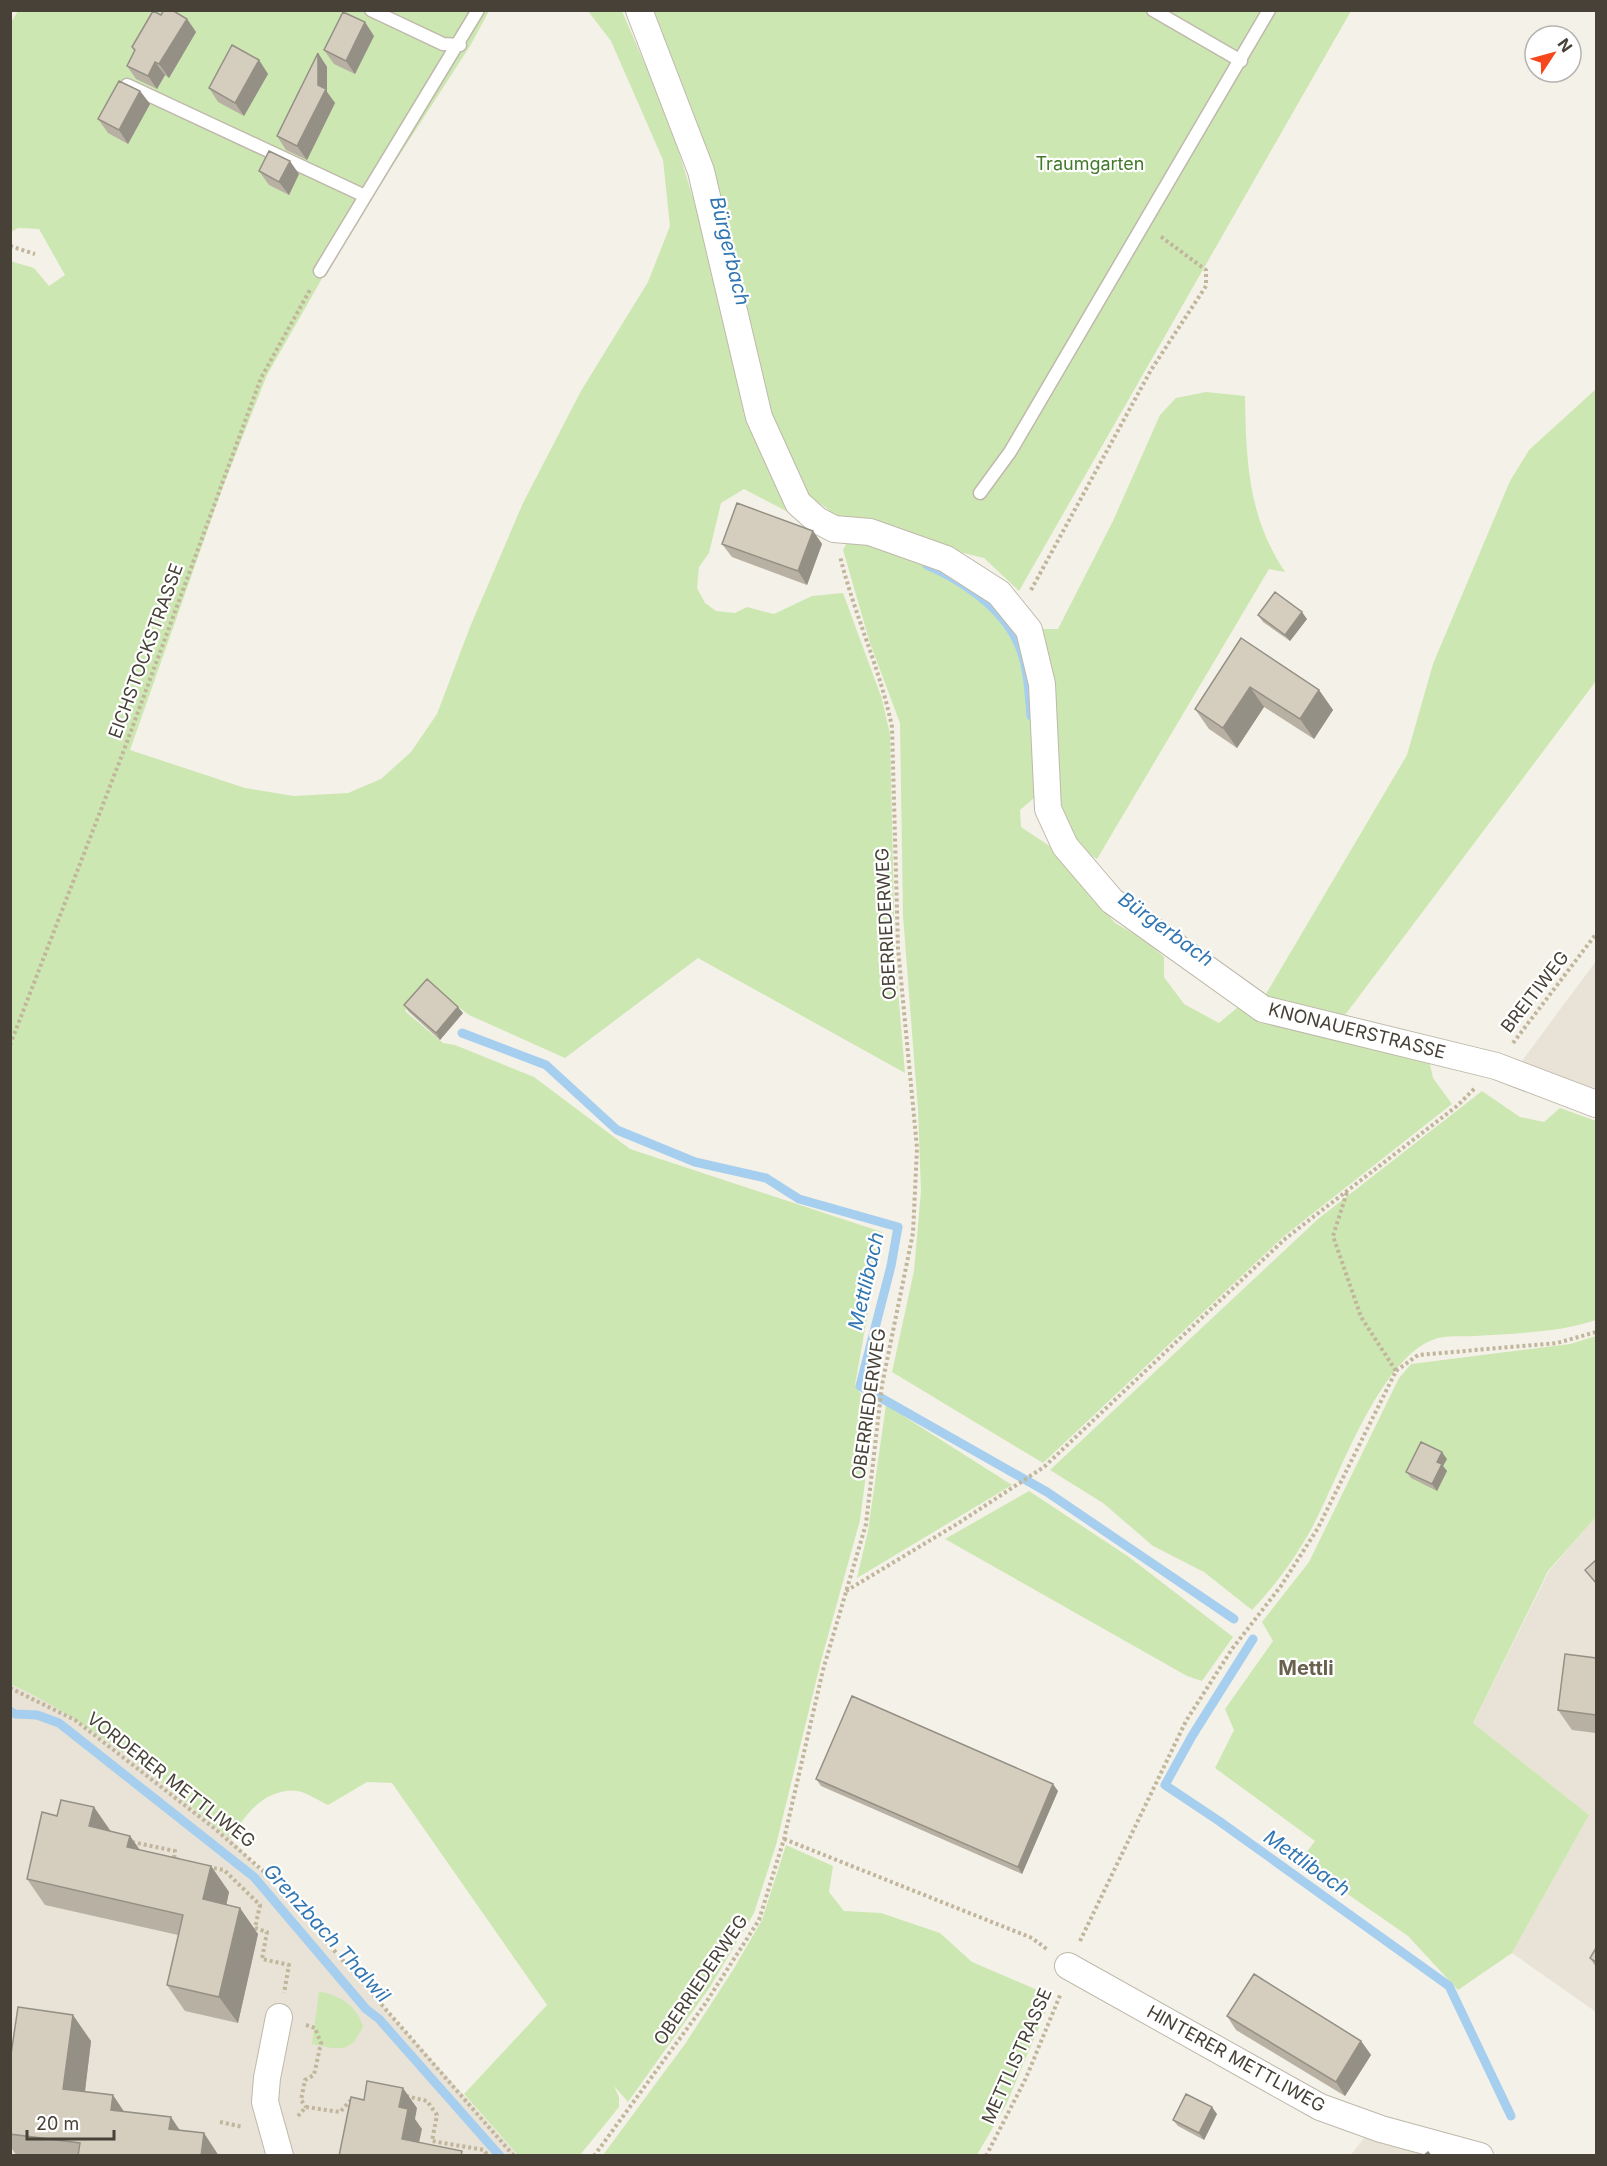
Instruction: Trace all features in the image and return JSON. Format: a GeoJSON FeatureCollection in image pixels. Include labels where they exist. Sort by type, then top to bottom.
{"type":"FeatureCollection","features":[{"type":"Feature","properties":{"kind":"street"},"geometry":{"type":"LineString","coordinates":[[639,10],[701,171],[759,417],[798,502],[834,529]]}},
{"type":"Feature","properties":{"kind":"street","name":"KNONAUERSTRASSE"},"geometry":{"type":"LineString","coordinates":[[834,529],[870,532],[946,559],[999,593],[1029,630],[1042,684],[1048,809],[1065,846],[1112,901],[1263,1009],[1496,1066],[1596,1104]]}},
{"type":"Feature","properties":{"kind":"street","name":"HINTERER METTLIWEG"},"geometry":{"type":"LineString","coordinates":[[1068,1966],[1320,2107],[1381,2128],[1480,2156]]}},
{"type":"Feature","properties":{"kind":"street"},"geometry":{"type":"LineString","coordinates":[[279,2018],[267,2078],[265,2102],[280,2156]]}},
{"type":"Feature","properties":{"kind":"lane"},"geometry":{"type":"LineString","coordinates":[[371,10],[443,44],[460,45]]}},
{"type":"Feature","properties":{"kind":"lane"},"geometry":{"type":"LineString","coordinates":[[320,271],[460,45],[478,10]]}},
{"type":"Feature","properties":{"kind":"lane"},"geometry":{"type":"LineString","coordinates":[[1153,10],[1240,61]]}},
{"type":"Feature","properties":{"kind":"lane"},"geometry":{"type":"LineString","coordinates":[[980,493],[1010,452],[1141,224],[1269,10]]}},
{"type":"Feature","properties":{"kind":"lane"},"geometry":{"type":"LineString","coordinates":[[120,81],[365,196]]}},
{"type":"Feature","properties":{"kind":"path"},"geometry":{"type":"LineString","coordinates":[[1015,612],[1037,581],[1151,370],[1206,286],[1206,270],[1200,263],[1141,224]]}},
{"type":"Feature","properties":{"kind":"path"},"geometry":{"type":"LineString","coordinates":[[10,246],[35,254]]}},
{"type":"Feature","properties":{"kind":"path","name":"EICHSTOCKSTRASSE"},"geometry":{"type":"LineString","coordinates":[[10,1045],[124,750],[261,378],[320,271]]}},
{"type":"Feature","properties":{"kind":"path","name":"OBERRIEDERWEG"},"geometry":{"type":"LineString","coordinates":[[594,2156],[705,2004],[759,1920],[784,1839],[823,1670],[866,1524],[882,1384],[913,1233],[917,1148],[898,948],[892,727],[885,692],[849,596],[834,529]]}},
{"type":"Feature","properties":{"kind":"path","name":"BREITIWEG"},"geometry":{"type":"LineString","coordinates":[[846,1591],[1008,1492],[1044,1467],[1286,1238],[1457,1106],[1496,1066],[1596,934]]}},
{"type":"Feature","properties":{"kind":"path"},"geometry":{"type":"LineString","coordinates":[[1347,1192],[1333,1236],[1361,1317],[1396,1371],[1418,1355],[1557,1343],[1596,1332]]}},
{"type":"Feature","properties":{"kind":"path","name":"METTLISTRASSE"},"geometry":{"type":"LineString","coordinates":[[986,2156],[1026,2078],[1060,1996],[1068,1966],[1186,1721],[1232,1649],[1281,1586],[1318,1528],[1396,1371]]}},
{"type":"Feature","properties":{"kind":"path","name":"VORDERER METTLIWEG"},"geometry":{"type":"LineString","coordinates":[[10,1688],[75,1720],[214,1828],[270,1877],[514,2156]]}},
{"type":"Feature","properties":{"kind":"path"},"geometry":{"type":"LineString","coordinates":[[784,1839],[1032,1938],[1068,1966]]}},
{"type":"Feature","properties":{"kind":"path"},"geometry":{"type":"LineString","coordinates":[[121,1840],[175,1851],[174,1858],[184,1861]]}},
{"type":"Feature","properties":{"kind":"path"},"geometry":{"type":"LineString","coordinates":[[204,1866],[224,1870],[260,1905],[255,1928],[267,1932],[262,1959],[290,1965],[279,2018],[315,2028],[321,2043],[314,2074],[304,2080],[301,2100],[306,2107],[340,2112],[350,2101],[362,2103]]}},
{"type":"Feature","properties":{"kind":"path"},"geometry":{"type":"LineString","coordinates":[[397,2095],[427,2101],[437,2115],[432,2141],[484,2150],[488,2156]]}},
{"type":"Feature","properties":{"kind":"path"},"geometry":{"type":"LineString","coordinates":[[296,2119],[306,2107]]}},
{"type":"Feature","properties":{"kind":"path"},"geometry":{"type":"LineString","coordinates":[[220,2122],[243,2127]]}},
{"type":"Feature","properties":{"kind":"shaded area"},"geometry":{"type":"Polygon","coordinates":[[[1596,961],[1596,1094],[1522,1061],[1596,961]]]}},
{"type":"Feature","properties":{"kind":"shaded area"},"geometry":{"type":"Polygon","coordinates":[[[1596,1517],[1596,2012],[1512,1953],[1589,1815],[1473,1723],[1549,1571],[1596,1517]]]}},
{"type":"Feature","properties":{"kind":"shaded area"},"geometry":{"type":"Polygon","coordinates":[[[11,1684],[49,1702],[106,1738],[231,1839],[518,2155],[11,2156],[11,1684]]]}},
{"type":"Feature","properties":{"kind":"shaded area"},"geometry":{"type":"Polygon","coordinates":[[[1371,2129],[1481,2156],[1350,2156],[1371,2129]]]}},
{"type":"Feature","properties":{"kind":"green space"},"geometry":{"type":"Polygon","coordinates":[[[18,11],[489,11],[470,46],[340,247],[267,375],[222,489],[130,750],[245,788],[294,796],[348,793],[381,779],[411,752],[437,714],[470,627],[523,503],[581,391],[648,282],[670,226],[663,160],[611,41],[588,11],[622,11],[669,120],[790,513],[744,489],[721,503],[709,553],[699,567],[697,588],[705,603],[716,611],[735,613],[747,607],[774,614],[812,596],[843,593],[882,699],[890,734],[895,955],[905,1073],[698,958],[565,1058],[469,1015],[429,984],[405,1011],[443,1043],[455,1045],[534,1077],[630,1149],[882,1232],[855,1385],[874,1413],[860,1520],[821,1661],[776,1845],[754,1913],[710,1987],[628,2102],[614,2086],[619,2097],[619,2107],[580,2155],[518,2155],[464,2094],[547,2005],[392,1783],[367,1782],[328,1805],[297,1791],[275,1794],[257,1804],[231,1839],[125,1754],[70,1716],[11,1684],[10,261],[34,268],[49,286],[65,275],[39,229],[18,228],[11,232],[10,24],[18,11]]]}},
{"type":"Feature","properties":{"kind":"green space","name":"Traumgarten"},"geometry":{"type":"Polygon","coordinates":[[[645,11],[1351,11],[1019,591],[984,558],[836,522],[828,509],[803,492],[781,454],[645,11]]]}},
{"type":"Feature","properties":{"kind":"green space"},"geometry":{"type":"Polygon","coordinates":[[[1596,389],[1596,681],[1342,1019],[1263,999],[1407,755],[1433,664],[1510,481],[1529,450],[1596,389]]]}},
{"type":"Feature","properties":{"kind":"green space"},"geometry":{"type":"Polygon","coordinates":[[[1206,392],[1245,396],[1248,465],[1256,509],[1263,530],[1285,572],[1269,569],[1097,859],[1082,849],[1072,832],[1063,808],[1049,745],[1033,629],[1058,629],[1113,521],[1160,415],[1176,398],[1206,392]]]}},
{"type":"Feature","properties":{"kind":"green space"},"geometry":{"type":"Polygon","coordinates":[[[859,538],[958,577],[1005,618],[1021,642],[1031,678],[1041,779],[1034,798],[1020,810],[1021,827],[1051,847],[1115,923],[1145,940],[1164,957],[1164,977],[1184,1004],[1219,1023],[1238,1007],[1264,1022],[1429,1060],[1433,1078],[1452,1104],[1284,1236],[1043,1463],[892,1372],[914,1271],[921,1191],[918,1110],[903,916],[900,723],[870,643],[843,550],[848,541],[859,538]]]}},
{"type":"Feature","properties":{"kind":"green space"},"geometry":{"type":"Polygon","coordinates":[[[1482,1091],[1520,1117],[1544,1122],[1560,1108],[1596,1121],[1596,1320],[1566,1328],[1536,1332],[1439,1338],[1415,1350],[1396,1369],[1379,1393],[1300,1549],[1252,1610],[1204,1572],[1153,1546],[1103,1503],[1050,1470],[1318,1219],[1482,1091]]]}},
{"type":"Feature","properties":{"kind":"green space"},"geometry":{"type":"Polygon","coordinates":[[[1596,1336],[1596,1517],[1548,1571],[1473,1723],[1589,1815],[1512,1953],[1458,1990],[1408,1936],[1300,1861],[1315,1841],[1215,1768],[1234,1730],[1225,1709],[1273,1641],[1262,1622],[1309,1562],[1399,1378],[1411,1364],[1570,1344],[1596,1336]]]}},
{"type":"Feature","properties":{"kind":"green space"},"geometry":{"type":"Polygon","coordinates":[[[886,1405],[1012,1485],[857,1578],[868,1531],[886,1405]]]}},
{"type":"Feature","properties":{"kind":"green space"},"geometry":{"type":"Polygon","coordinates":[[[1029,1491],[1129,1557],[1233,1637],[1202,1681],[1187,1676],[945,1539],[1029,1491]]]}},
{"type":"Feature","properties":{"kind":"green space"},"geometry":{"type":"Polygon","coordinates":[[[786,1845],[833,1866],[829,1892],[844,1911],[881,1913],[940,1933],[972,1962],[1049,1995],[1047,2008],[1006,2105],[977,2155],[603,2155],[685,2044],[733,1970],[762,1920],[786,1845]]]}},
{"type":"Feature","properties":{"kind":"green space"},"geometry":{"type":"Polygon","coordinates":[[[319,1991],[347,2002],[360,2018],[363,2026],[349,2046],[330,2048],[312,2044],[319,1991]]]}},
{"type":"Feature","properties":{"kind":"building"},"geometry":{"type":"Polygon","coordinates":[[[164,10],[172,10],[187,19],[159,64],[155,62],[148,76],[127,66],[135,50],[132,47],[153,11],[161,15],[164,10]]]}},
{"type":"Feature","properties":{"kind":"building"},"geometry":{"type":"Polygon","coordinates":[[[343,12],[365,22],[346,61],[324,50],[343,12]]]}},
{"type":"Feature","properties":{"kind":"building"},"geometry":{"type":"Polygon","coordinates":[[[232,45],[259,60],[235,103],[209,88],[232,45]]]}},
{"type":"Feature","properties":{"kind":"building"},"geometry":{"type":"Polygon","coordinates":[[[318,53],[318,85],[326,89],[297,146],[277,136],[318,53]]]}},
{"type":"Feature","properties":{"kind":"building"},"geometry":{"type":"Polygon","coordinates":[[[119,81],[140,91],[119,130],[98,119],[119,81]]]}},
{"type":"Feature","properties":{"kind":"building"},"geometry":{"type":"Polygon","coordinates":[[[269,151],[290,161],[279,182],[259,171],[269,151]]]}},
{"type":"Feature","properties":{"kind":"building"},"geometry":{"type":"Polygon","coordinates":[[[737,503],[813,531],[798,571],[722,544],[737,503]]]}},
{"type":"Feature","properties":{"kind":"building"},"geometry":{"type":"Polygon","coordinates":[[[1275,592],[1302,612],[1285,635],[1258,615],[1275,592]]]}},
{"type":"Feature","properties":{"kind":"building"},"geometry":{"type":"Polygon","coordinates":[[[1241,638],[1319,690],[1300,719],[1250,687],[1223,728],[1195,709],[1241,638]]]}},
{"type":"Feature","properties":{"kind":"building"},"geometry":{"type":"Polygon","coordinates":[[[427,979],[458,1007],[436,1033],[404,1005],[427,979]]]}},
{"type":"Feature","properties":{"kind":"building"},"geometry":{"type":"Polygon","coordinates":[[[1421,1442],[1442,1452],[1437,1462],[1442,1464],[1432,1484],[1406,1472],[1421,1442]]]}},
{"type":"Feature","properties":{"kind":"building"},"geometry":{"type":"Polygon","coordinates":[[[1596,1560],[1596,1583],[1585,1570],[1596,1560]]]}},
{"type":"Feature","properties":{"kind":"building"},"geometry":{"type":"Polygon","coordinates":[[[1565,1654],[1596,1658],[1596,1715],[1558,1710],[1565,1654]]]}},
{"type":"Feature","properties":{"kind":"building"},"geometry":{"type":"Polygon","coordinates":[[[852,1696],[1053,1784],[1018,1867],[816,1779],[852,1696]]]}},
{"type":"Feature","properties":{"kind":"building"},"geometry":{"type":"Polygon","coordinates":[[[61,1800],[94,1807],[89,1826],[130,1836],[127,1847],[211,1866],[203,1899],[240,1908],[219,1997],[167,1985],[183,1915],[27,1879],[42,1812],[57,1816],[61,1800]]]}},
{"type":"Feature","properties":{"kind":"building"},"geometry":{"type":"Polygon","coordinates":[[[1596,1948],[1596,1962],[1590,1958],[1596,1948]]]}},
{"type":"Feature","properties":{"kind":"building"},"geometry":{"type":"Polygon","coordinates":[[[1254,1974],[1361,2041],[1336,2082],[1227,2016],[1254,1974]]]}},
{"type":"Feature","properties":{"kind":"building"},"geometry":{"type":"Polygon","coordinates":[[[18,2007],[73,2015],[63,2089],[113,2095],[111,2110],[171,2117],[169,2129],[204,2133],[201,2156],[78,2156],[80,2143],[10,2134],[10,2061],[18,2007]]]}},
{"type":"Feature","properties":{"kind":"building"},"geometry":{"type":"Polygon","coordinates":[[[367,2081],[403,2088],[399,2107],[408,2109],[402,2139],[462,2151],[461,2156],[339,2156],[351,2097],[364,2100],[367,2081]]]}},
{"type":"Feature","properties":{"kind":"building"},"geometry":{"type":"Polygon","coordinates":[[[1186,2094],[1212,2107],[1199,2133],[1173,2120],[1186,2094]]]}},
{"type":"Feature","properties":{"kind":"waterway","name":"Bürgerbach"},"geometry":{"type":"LineString","coordinates":[[927,565],[954,578],[980,596],[1011,630],[1024,660],[1031,716]]}},
{"type":"Feature","properties":{"kind":"waterway","name":"Mettlibach"},"geometry":{"type":"LineString","coordinates":[[462,1033],[546,1065],[617,1130],[695,1162],[766,1178],[799,1199],[898,1227],[891,1266],[860,1386],[1047,1492],[1234,1619]]}},
{"type":"Feature","properties":{"kind":"waterway","name":"Mettlibach"},"geometry":{"type":"LineString","coordinates":[[1253,1639],[1192,1736],[1165,1785],[1219,1821],[1449,1986],[1511,2116]]}},
{"type":"Feature","properties":{"kind":"waterway","name":"Grenzbach Thalwil"},"geometry":{"type":"LineString","coordinates":[[10,1711],[15,1714],[37,1715],[59,1723],[254,1877],[366,2009],[379,2019],[500,2156]]}},
{"type":"Feature","properties":{"kind":"district","name":"Mettli"},"geometry":{"type":"Point","coordinates":[1306,1668]}}]}
